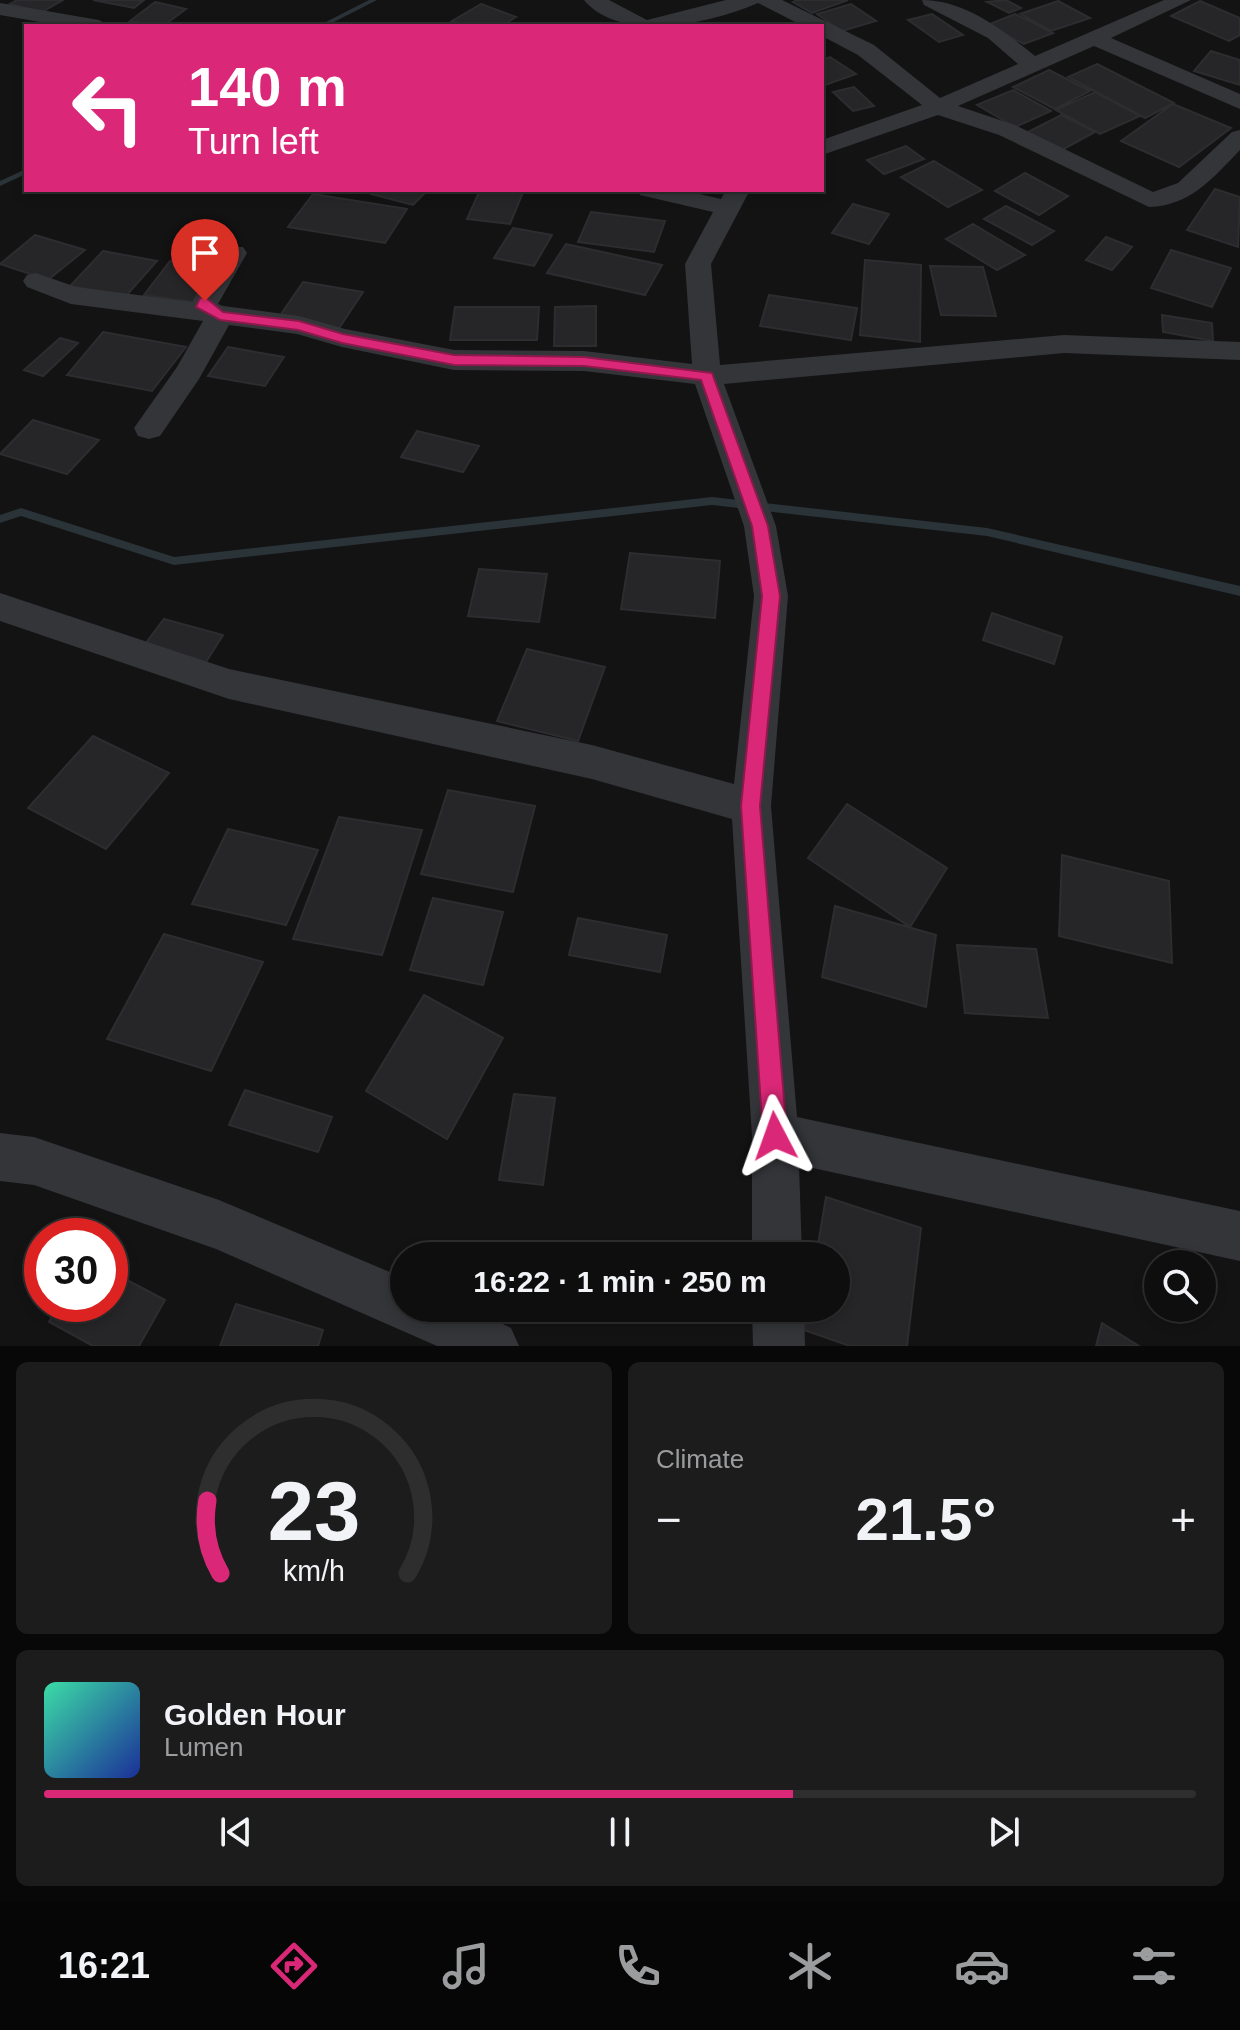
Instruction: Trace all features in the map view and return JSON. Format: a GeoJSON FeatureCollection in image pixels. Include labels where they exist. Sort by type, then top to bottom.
{"type":"FeatureCollection","features":[{"type":"Feature","properties":{"kind":"street"},"geometry":{"type":"LineString","coordinates":[[594,0],[641,24]]}},
{"type":"Feature","properties":{"kind":"street"},"geometry":{"type":"LineString","coordinates":[[653,24],[750,0]]}},
{"type":"Feature","properties":{"kind":"street"},"geometry":{"type":"LineString","coordinates":[[766,0],[814,24]]}},
{"type":"Feature","properties":{"kind":"street"},"geometry":{"type":"LineString","coordinates":[[824,147],[938,107],[1031,64],[1097,40],[1181,0]]}},
{"type":"Feature","properties":{"kind":"street"},"geometry":{"type":"LineString","coordinates":[[931,1],[995,34],[1031,64]]}},
{"type":"Feature","properties":{"kind":"street"},"geometry":{"type":"LineString","coordinates":[[0,9],[87,24]]}},
{"type":"Feature","properties":{"kind":"street"},"geometry":{"type":"LineString","coordinates":[[824,29],[866,50],[938,107],[1007,130],[1149,200],[1160,201],[1178,195],[1240,137]]}},
{"type":"Feature","properties":{"kind":"street"},"geometry":{"type":"LineString","coordinates":[[1097,40],[1240,102]]}},
{"type":"Feature","properties":{"kind":"street"},"geometry":{"type":"LineString","coordinates":[[668,192],[733,199],[698,264],[707,376],[760,526],[771,596],[751,806],[775,1136],[777,1242]]}},
{"type":"Feature","properties":{"kind":"street"},"geometry":{"type":"LineString","coordinates":[[220,316],[203,307],[234,253]]}},
{"type":"Feature","properties":{"kind":"street"},"geometry":{"type":"LineString","coordinates":[[36,281],[71,295],[299,325],[342,338],[454,360],[584,361],[707,376],[1064,344],[1240,351]]}},
{"type":"Feature","properties":{"kind":"street"},"geometry":{"type":"LineString","coordinates":[[149,428],[189,372],[220,316]]}},
{"type":"Feature","properties":{"kind":"street"},"geometry":{"type":"LineString","coordinates":[[0,607],[229,684],[592,762],[751,806]]}},
{"type":"Feature","properties":{"kind":"street"},"geometry":{"type":"LineString","coordinates":[[775,1136],[1240,1236]]}},
{"type":"Feature","properties":{"kind":"street"},"geometry":{"type":"LineString","coordinates":[[0,1157],[34,1161],[219,1225],[390,1297]]}},
{"type":"Feature","properties":{"kind":"street"},"geometry":{"type":"LineString","coordinates":[[443,1322],[493,1346]]}},
{"type":"Feature","properties":{"kind":"street"},"geometry":{"type":"LineString","coordinates":[[778,1322],[779,1346]]}},
{"type":"Feature","properties":{"kind":"building"},"geometry":{"type":"Polygon","coordinates":[[[17,0],[63,0],[42,12],[10,4],[17,0]]]}},
{"type":"Feature","properties":{"kind":"building"},"geometry":{"type":"Polygon","coordinates":[[[93,0],[144,0],[134,8],[93,0]]]}},
{"type":"Feature","properties":{"kind":"building"},"geometry":{"type":"Polygon","coordinates":[[[848,0],[812,13],[793,2],[848,0]]]}},
{"type":"Feature","properties":{"kind":"building"},"geometry":{"type":"Polygon","coordinates":[[[1006,0],[1021,8],[1009,13],[987,2],[1006,0]]]}},
{"type":"Feature","properties":{"kind":"building"},"geometry":{"type":"Polygon","coordinates":[[[1058,1],[1090,18],[1051,31],[1020,14],[1058,1]]]}},
{"type":"Feature","properties":{"kind":"building"},"geometry":{"type":"Polygon","coordinates":[[[1200,1],[1240,18],[1240,35],[1229,41],[1171,16],[1200,1]]]}},
{"type":"Feature","properties":{"kind":"building"},"geometry":{"type":"Polygon","coordinates":[[[155,2],[186,9],[166,24],[130,21],[155,2]]]}},
{"type":"Feature","properties":{"kind":"building"},"geometry":{"type":"Polygon","coordinates":[[[481,4],[516,17],[504,24],[460,24],[452,21],[481,4]]]}},
{"type":"Feature","properties":{"kind":"building"},"geometry":{"type":"Polygon","coordinates":[[[851,4],[876,21],[842,31],[817,14],[851,4]]]}},
{"type":"Feature","properties":{"kind":"building"},"geometry":{"type":"Polygon","coordinates":[[[932,14],[963,35],[939,42],[908,20],[932,14]]]}},
{"type":"Feature","properties":{"kind":"building"},"geometry":{"type":"Polygon","coordinates":[[[1015,14],[1053,33],[1024,44],[987,25],[1015,14]]]}},
{"type":"Feature","properties":{"kind":"building"},"geometry":{"type":"Polygon","coordinates":[[[1211,51],[1240,60],[1240,85],[1194,71],[1211,51]]]}},
{"type":"Feature","properties":{"kind":"building"},"geometry":{"type":"Polygon","coordinates":[[[830,57],[856,74],[824,85],[824,59],[830,57]]]}},
{"type":"Feature","properties":{"kind":"building"},"geometry":{"type":"Polygon","coordinates":[[[1097,64],[1174,103],[1145,118],[1068,77],[1097,64]]]}},
{"type":"Feature","properties":{"kind":"building"},"geometry":{"type":"Polygon","coordinates":[[[1049,70],[1090,91],[1055,109],[1013,87],[1049,70]]]}},
{"type":"Feature","properties":{"kind":"building"},"geometry":{"type":"Polygon","coordinates":[[[854,87],[874,106],[853,111],[833,92],[854,87]]]}},
{"type":"Feature","properties":{"kind":"building"},"geometry":{"type":"Polygon","coordinates":[[[1013,90],[1051,111],[1015,127],[977,105],[1013,90]]]}},
{"type":"Feature","properties":{"kind":"building"},"geometry":{"type":"Polygon","coordinates":[[[1095,92],[1140,116],[1100,134],[1056,110],[1095,92]]]}},
{"type":"Feature","properties":{"kind":"building"},"geometry":{"type":"Polygon","coordinates":[[[1173,104],[1231,128],[1179,167],[1121,141],[1173,104]]]}},
{"type":"Feature","properties":{"kind":"building"},"geometry":{"type":"Polygon","coordinates":[[[1061,115],[1095,132],[1058,152],[1024,134],[1061,115]]]}},
{"type":"Feature","properties":{"kind":"building"},"geometry":{"type":"Polygon","coordinates":[[[906,146],[924,159],[884,174],[867,160],[906,146]]]}},
{"type":"Feature","properties":{"kind":"building"},"geometry":{"type":"Polygon","coordinates":[[[934,161],[982,190],[948,207],[901,177],[934,161]]]}},
{"type":"Feature","properties":{"kind":"building"},"geometry":{"type":"Polygon","coordinates":[[[1025,173],[1068,196],[1039,215],[995,191],[1025,173]]]}},
{"type":"Feature","properties":{"kind":"building"},"geometry":{"type":"Polygon","coordinates":[[[1215,189],[1240,197],[1238,247],[1187,230],[1215,189]]]}},
{"type":"Feature","properties":{"kind":"building"},"geometry":{"type":"Polygon","coordinates":[[[373,192],[426,192],[413,205],[371,194],[373,192]]]}},
{"type":"Feature","properties":{"kind":"building"},"geometry":{"type":"Polygon","coordinates":[[[479,192],[523,192],[510,224],[467,219],[479,192]]]}},
{"type":"Feature","properties":{"kind":"building"},"geometry":{"type":"Polygon","coordinates":[[[313,194],[407,209],[385,243],[288,227],[313,194]]]}},
{"type":"Feature","properties":{"kind":"building"},"geometry":{"type":"Polygon","coordinates":[[[853,204],[889,214],[869,244],[832,233],[853,204]]]}},
{"type":"Feature","properties":{"kind":"building"},"geometry":{"type":"Polygon","coordinates":[[[1006,206],[1054,231],[1032,245],[984,219],[1006,206]]]}},
{"type":"Feature","properties":{"kind":"building"},"geometry":{"type":"Polygon","coordinates":[[[591,212],[665,221],[654,252],[578,242],[591,212]]]}},
{"type":"Feature","properties":{"kind":"building"},"geometry":{"type":"Polygon","coordinates":[[[973,224],[1025,255],[997,270],[946,239],[973,224]]]}},
{"type":"Feature","properties":{"kind":"building"},"geometry":{"type":"Polygon","coordinates":[[[513,228],[552,235],[534,266],[494,258],[513,228]]]}},
{"type":"Feature","properties":{"kind":"building"},"geometry":{"type":"Polygon","coordinates":[[[35,235],[85,250],[48,280],[0,264],[35,235]]]}},
{"type":"Feature","properties":{"kind":"building"},"geometry":{"type":"Polygon","coordinates":[[[1106,237],[1132,247],[1112,270],[1086,260],[1106,237]]]}},
{"type":"Feature","properties":{"kind":"building"},"geometry":{"type":"Polygon","coordinates":[[[566,244],[662,265],[645,295],[547,273],[566,244]]]}},
{"type":"Feature","properties":{"kind":"building"},"geometry":{"type":"Polygon","coordinates":[[[1171,250],[1231,268],[1212,307],[1151,288],[1171,250]]]}},
{"type":"Feature","properties":{"kind":"building"},"geometry":{"type":"Polygon","coordinates":[[[103,251],[157,261],[126,296],[70,286],[103,251]]]}},
{"type":"Feature","properties":{"kind":"building"},"geometry":{"type":"Polygon","coordinates":[[[865,260],[921,265],[920,342],[860,335],[865,260]]]}},
{"type":"Feature","properties":{"kind":"building"},"geometry":{"type":"Polygon","coordinates":[[[170,261],[224,269],[200,303],[144,295],[170,261]]]}},
{"type":"Feature","properties":{"kind":"building"},"geometry":{"type":"Polygon","coordinates":[[[930,266],[983,267],[996,316],[941,315],[930,266]]]}},
{"type":"Feature","properties":{"kind":"building"},"geometry":{"type":"Polygon","coordinates":[[[303,282],[363,292],[338,330],[277,320],[303,282]]]}},
{"type":"Feature","properties":{"kind":"building"},"geometry":{"type":"Polygon","coordinates":[[[769,295],[857,308],[851,340],[760,326],[769,295]]]}},
{"type":"Feature","properties":{"kind":"building"},"geometry":{"type":"Polygon","coordinates":[[[596,306],[596,346],[554,346],[555,307],[596,306]]]}},
{"type":"Feature","properties":{"kind":"building"},"geometry":{"type":"Polygon","coordinates":[[[455,307],[539,307],[537,340],[450,340],[455,307]]]}},
{"type":"Feature","properties":{"kind":"building"},"geometry":{"type":"Polygon","coordinates":[[[1162,315],[1212,323],[1213,341],[1163,332],[1162,315]]]}},
{"type":"Feature","properties":{"kind":"building"},"geometry":{"type":"Polygon","coordinates":[[[103,332],[186,347],[152,391],[67,375],[103,332]]]}},
{"type":"Feature","properties":{"kind":"building"},"geometry":{"type":"Polygon","coordinates":[[[60,338],[78,343],[43,376],[24,370],[60,338]]]}},
{"type":"Feature","properties":{"kind":"building"},"geometry":{"type":"Polygon","coordinates":[[[228,347],[284,357],[265,386],[208,376],[228,347]]]}},
{"type":"Feature","properties":{"kind":"building"},"geometry":{"type":"Polygon","coordinates":[[[33,420],[99,440],[67,474],[0,454],[33,420]]]}},
{"type":"Feature","properties":{"kind":"building"},"geometry":{"type":"Polygon","coordinates":[[[417,431],[479,446],[463,472],[401,457],[417,431]]]}},
{"type":"Feature","properties":{"kind":"building"},"geometry":{"type":"Polygon","coordinates":[[[630,553],[720,561],[715,618],[621,609],[630,553]]]}},
{"type":"Feature","properties":{"kind":"building"},"geometry":{"type":"Polygon","coordinates":[[[479,569],[547,574],[539,622],[468,616],[479,569]]]}},
{"type":"Feature","properties":{"kind":"building"},"geometry":{"type":"Polygon","coordinates":[[[992,613],[1062,637],[1054,664],[983,640],[992,613]]]}},
{"type":"Feature","properties":{"kind":"building"},"geometry":{"type":"Polygon","coordinates":[[[164,619],[223,635],[204,665],[143,647],[164,619]]]}},
{"type":"Feature","properties":{"kind":"building"},"geometry":{"type":"Polygon","coordinates":[[[527,649],[605,667],[578,741],[497,721],[527,649]]]}},
{"type":"Feature","properties":{"kind":"building"},"geometry":{"type":"Polygon","coordinates":[[[93,736],[169,773],[106,849],[28,808],[93,736]]]}},
{"type":"Feature","properties":{"kind":"building"},"geometry":{"type":"Polygon","coordinates":[[[448,790],[535,806],[513,892],[421,874],[448,790]]]}},
{"type":"Feature","properties":{"kind":"building"},"geometry":{"type":"Polygon","coordinates":[[[847,804],[947,868],[910,927],[808,858],[847,804]]]}},
{"type":"Feature","properties":{"kind":"building"},"geometry":{"type":"Polygon","coordinates":[[[339,817],[422,830],[382,955],[293,939],[339,817]]]}},
{"type":"Feature","properties":{"kind":"building"},"geometry":{"type":"Polygon","coordinates":[[[228,829],[318,850],[286,925],[192,904],[228,829]]]}},
{"type":"Feature","properties":{"kind":"building"},"geometry":{"type":"Polygon","coordinates":[[[1062,855],[1169,881],[1172,963],[1059,936],[1062,855]]]}},
{"type":"Feature","properties":{"kind":"building"},"geometry":{"type":"Polygon","coordinates":[[[433,898],[503,912],[483,985],[410,970],[433,898]]]}},
{"type":"Feature","properties":{"kind":"building"},"geometry":{"type":"Polygon","coordinates":[[[835,906],[936,935],[926,1007],[822,977],[835,906]]]}},
{"type":"Feature","properties":{"kind":"building"},"geometry":{"type":"Polygon","coordinates":[[[578,918],[667,935],[660,972],[569,955],[578,918]]]}},
{"type":"Feature","properties":{"kind":"building"},"geometry":{"type":"Polygon","coordinates":[[[164,934],[263,962],[211,1071],[107,1039],[164,934]]]}},
{"type":"Feature","properties":{"kind":"building"},"geometry":{"type":"Polygon","coordinates":[[[957,945],[1036,949],[1048,1018],[965,1013],[957,945]]]}},
{"type":"Feature","properties":{"kind":"building"},"geometry":{"type":"Polygon","coordinates":[[[424,995],[503,1038],[447,1139],[366,1091],[424,995]]]}},
{"type":"Feature","properties":{"kind":"building"},"geometry":{"type":"Polygon","coordinates":[[[245,1090],[332,1117],[318,1152],[229,1125],[245,1090]]]}},
{"type":"Feature","properties":{"kind":"building"},"geometry":{"type":"Polygon","coordinates":[[[514,1094],[555,1098],[543,1185],[499,1180],[514,1094]]]}},
{"type":"Feature","properties":{"kind":"building"},"geometry":{"type":"Polygon","coordinates":[[[826,1197],[921,1228],[907,1346],[850,1346],[804,1330],[805,1322],[850,1322],[850,1242],[818,1242],[826,1197]]]}},
{"type":"Feature","properties":{"kind":"building"},"geometry":{"type":"Polygon","coordinates":[[[128,1280],[165,1300],[139,1346],[93,1346],[49,1322],[128,1322],[128,1280]]]}},
{"type":"Feature","properties":{"kind":"building"},"geometry":{"type":"Polygon","coordinates":[[[236,1304],[323,1330],[318,1346],[220,1346],[236,1304]]]}},
{"type":"Feature","properties":{"kind":"building"},"geometry":{"type":"Polygon","coordinates":[[[1102,1323],[1139,1346],[1096,1346],[1102,1323]]]}},
{"type":"Feature","properties":{"kind":"waterway"},"geometry":{"type":"LineString","coordinates":[[325,24],[374,0]]}},
{"type":"Feature","properties":{"kind":"waterway"},"geometry":{"type":"LineString","coordinates":[[0,184],[24,172]]}},
{"type":"Feature","properties":{"kind":"waterway"},"geometry":{"type":"LineString","coordinates":[[0,519],[21,512],[174,561],[712,501],[987,532],[1240,591]]}},
{"type":"Feature","properties":{"kind":"route"},"geometry":{"type":"LineString","coordinates":[[205,301],[203,307],[220,316],[299,325],[342,338],[454,360],[584,361],[707,376],[760,526],[771,596],[751,806],[775,1136]]}}]}
